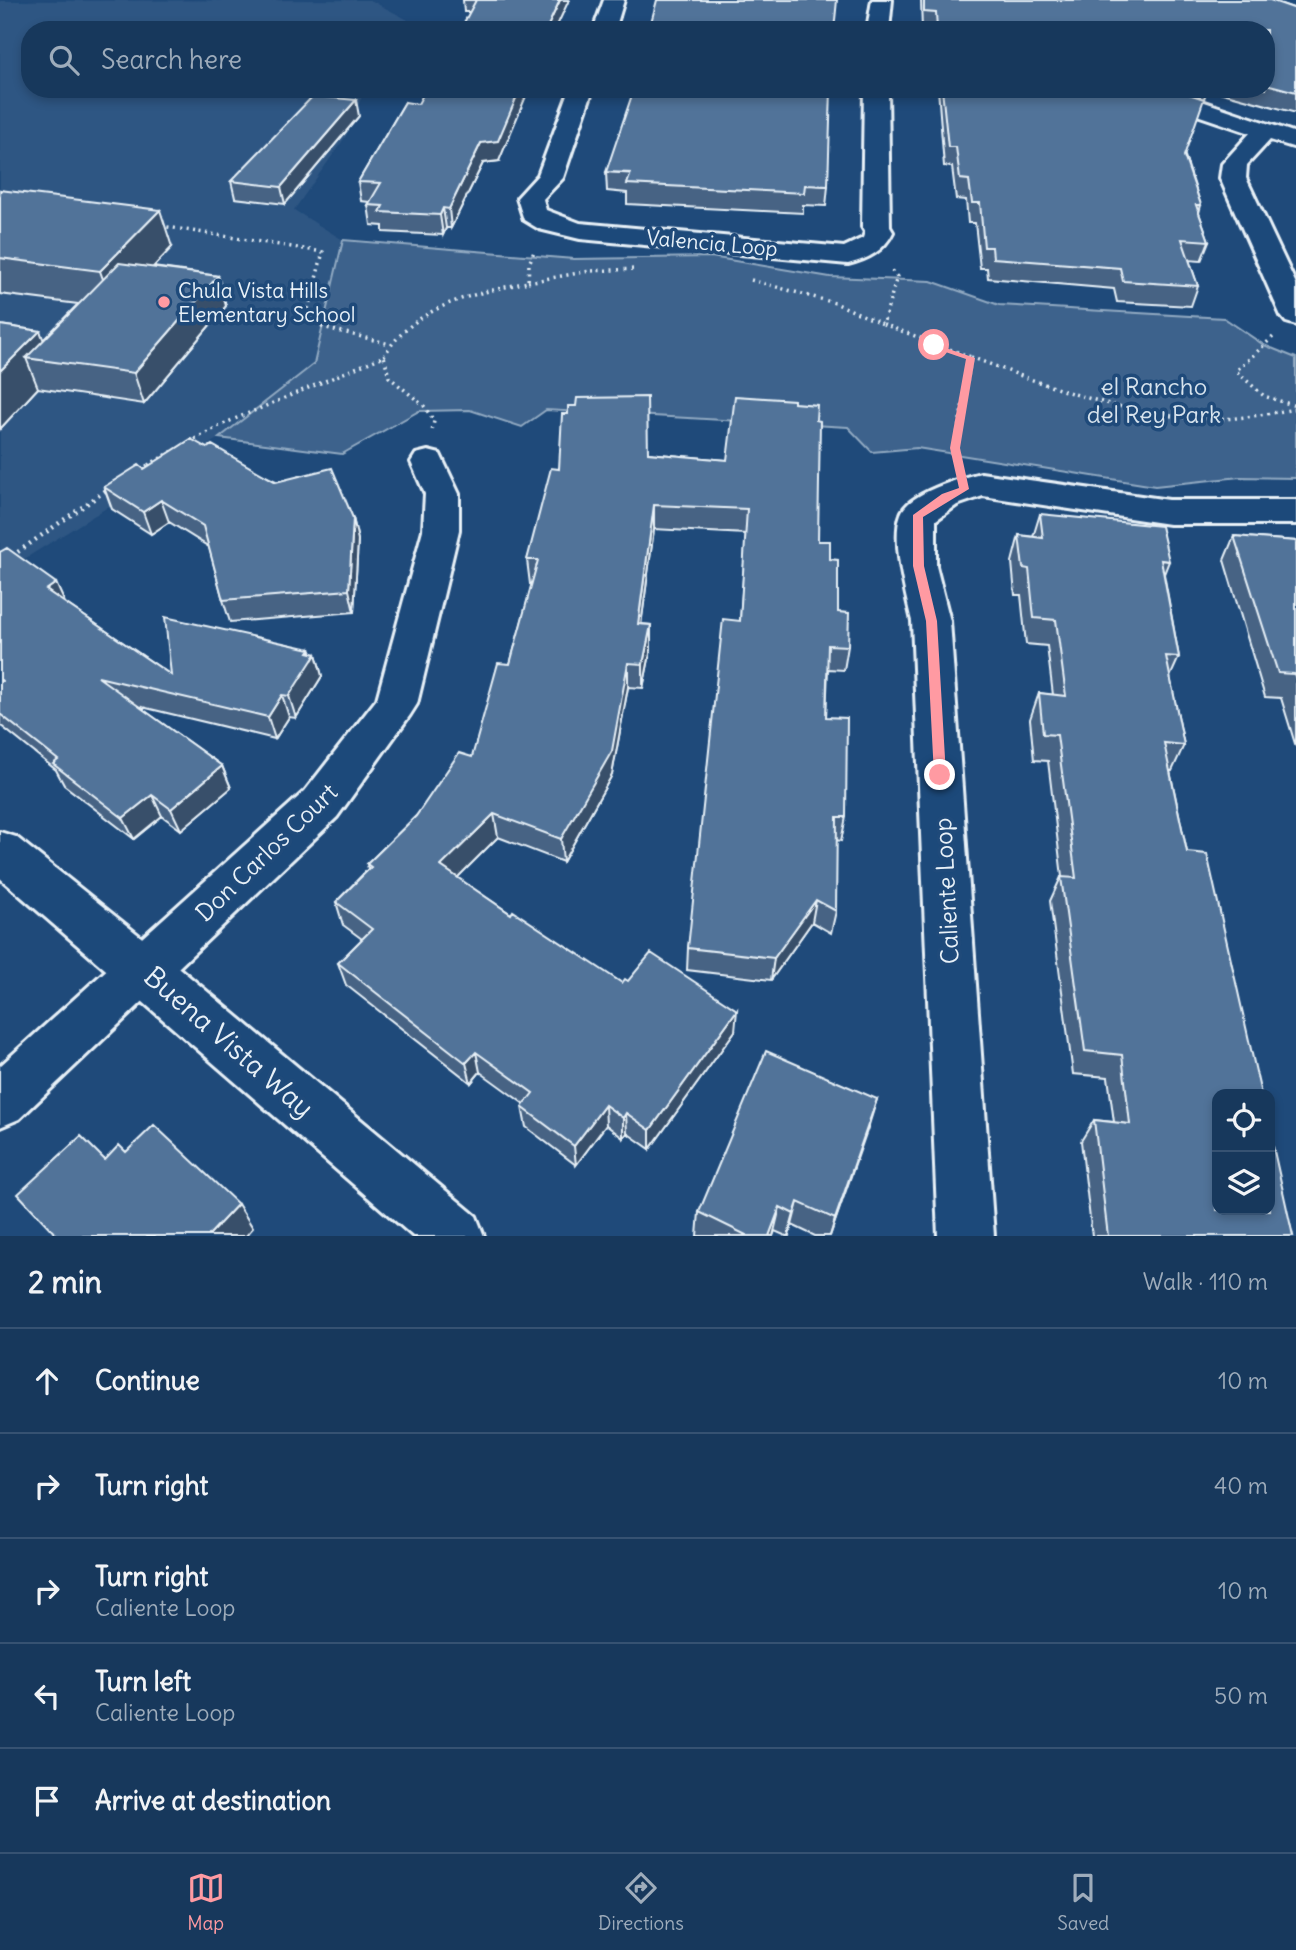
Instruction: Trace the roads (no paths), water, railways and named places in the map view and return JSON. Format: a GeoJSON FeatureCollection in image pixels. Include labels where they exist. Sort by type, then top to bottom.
{"type":"FeatureCollection","features":[{"type":"Feature","properties":{"kind":"street"},"geometry":{"type":"LineString","coordinates":[[607,21],[614,0]]}},
{"type":"Feature","properties":{"kind":"street"},"geometry":{"type":"LineString","coordinates":[[878,21],[882,0]]}},
{"type":"Feature","properties":{"kind":"street","name":"Valencia Loop"},"geometry":{"type":"LineString","coordinates":[[579,98],[550,178],[530,198],[533,214],[549,223],[580,231],[848,256],[874,243],[879,232],[876,228],[877,98]]}},
{"type":"Feature","properties":{"kind":"street"},"geometry":{"type":"LineString","coordinates":[[1169,98],[1296,141]]}},
{"type":"Feature","properties":{"kind":"street"},"geometry":{"type":"LineString","coordinates":[[1265,131],[1236,164],[1233,178],[1296,316]]}},
{"type":"Feature","properties":{"kind":"street","name":"Don Carlos Court"},"geometry":{"type":"LineString","coordinates":[[0,1101],[321,804],[396,704],[441,530],[442,494],[428,462]]}},
{"type":"Feature","properties":{"kind":"street","name":"Caliente Loop"},"geometry":{"type":"LineString","coordinates":[[966,1236],[931,621],[918,566],[918,515],[945,497],[981,484],[1169,512],[1296,512]]}},
{"type":"Feature","properties":{"kind":"street","name":"Buena Vista Way"},"geometry":{"type":"LineString","coordinates":[[0,851],[144,969],[456,1236]]}},
{"type":"Feature","properties":{"kind":"place","name":"Chula Vista Hills Elementary School"},"geometry":{"type":"Point","coordinates":[164,302]}},
{"type":"Feature","properties":{"kind":"park label","name":"el Rancho del Rey Park"},"geometry":{"type":"Point","coordinates":[1154,400]}}]}
